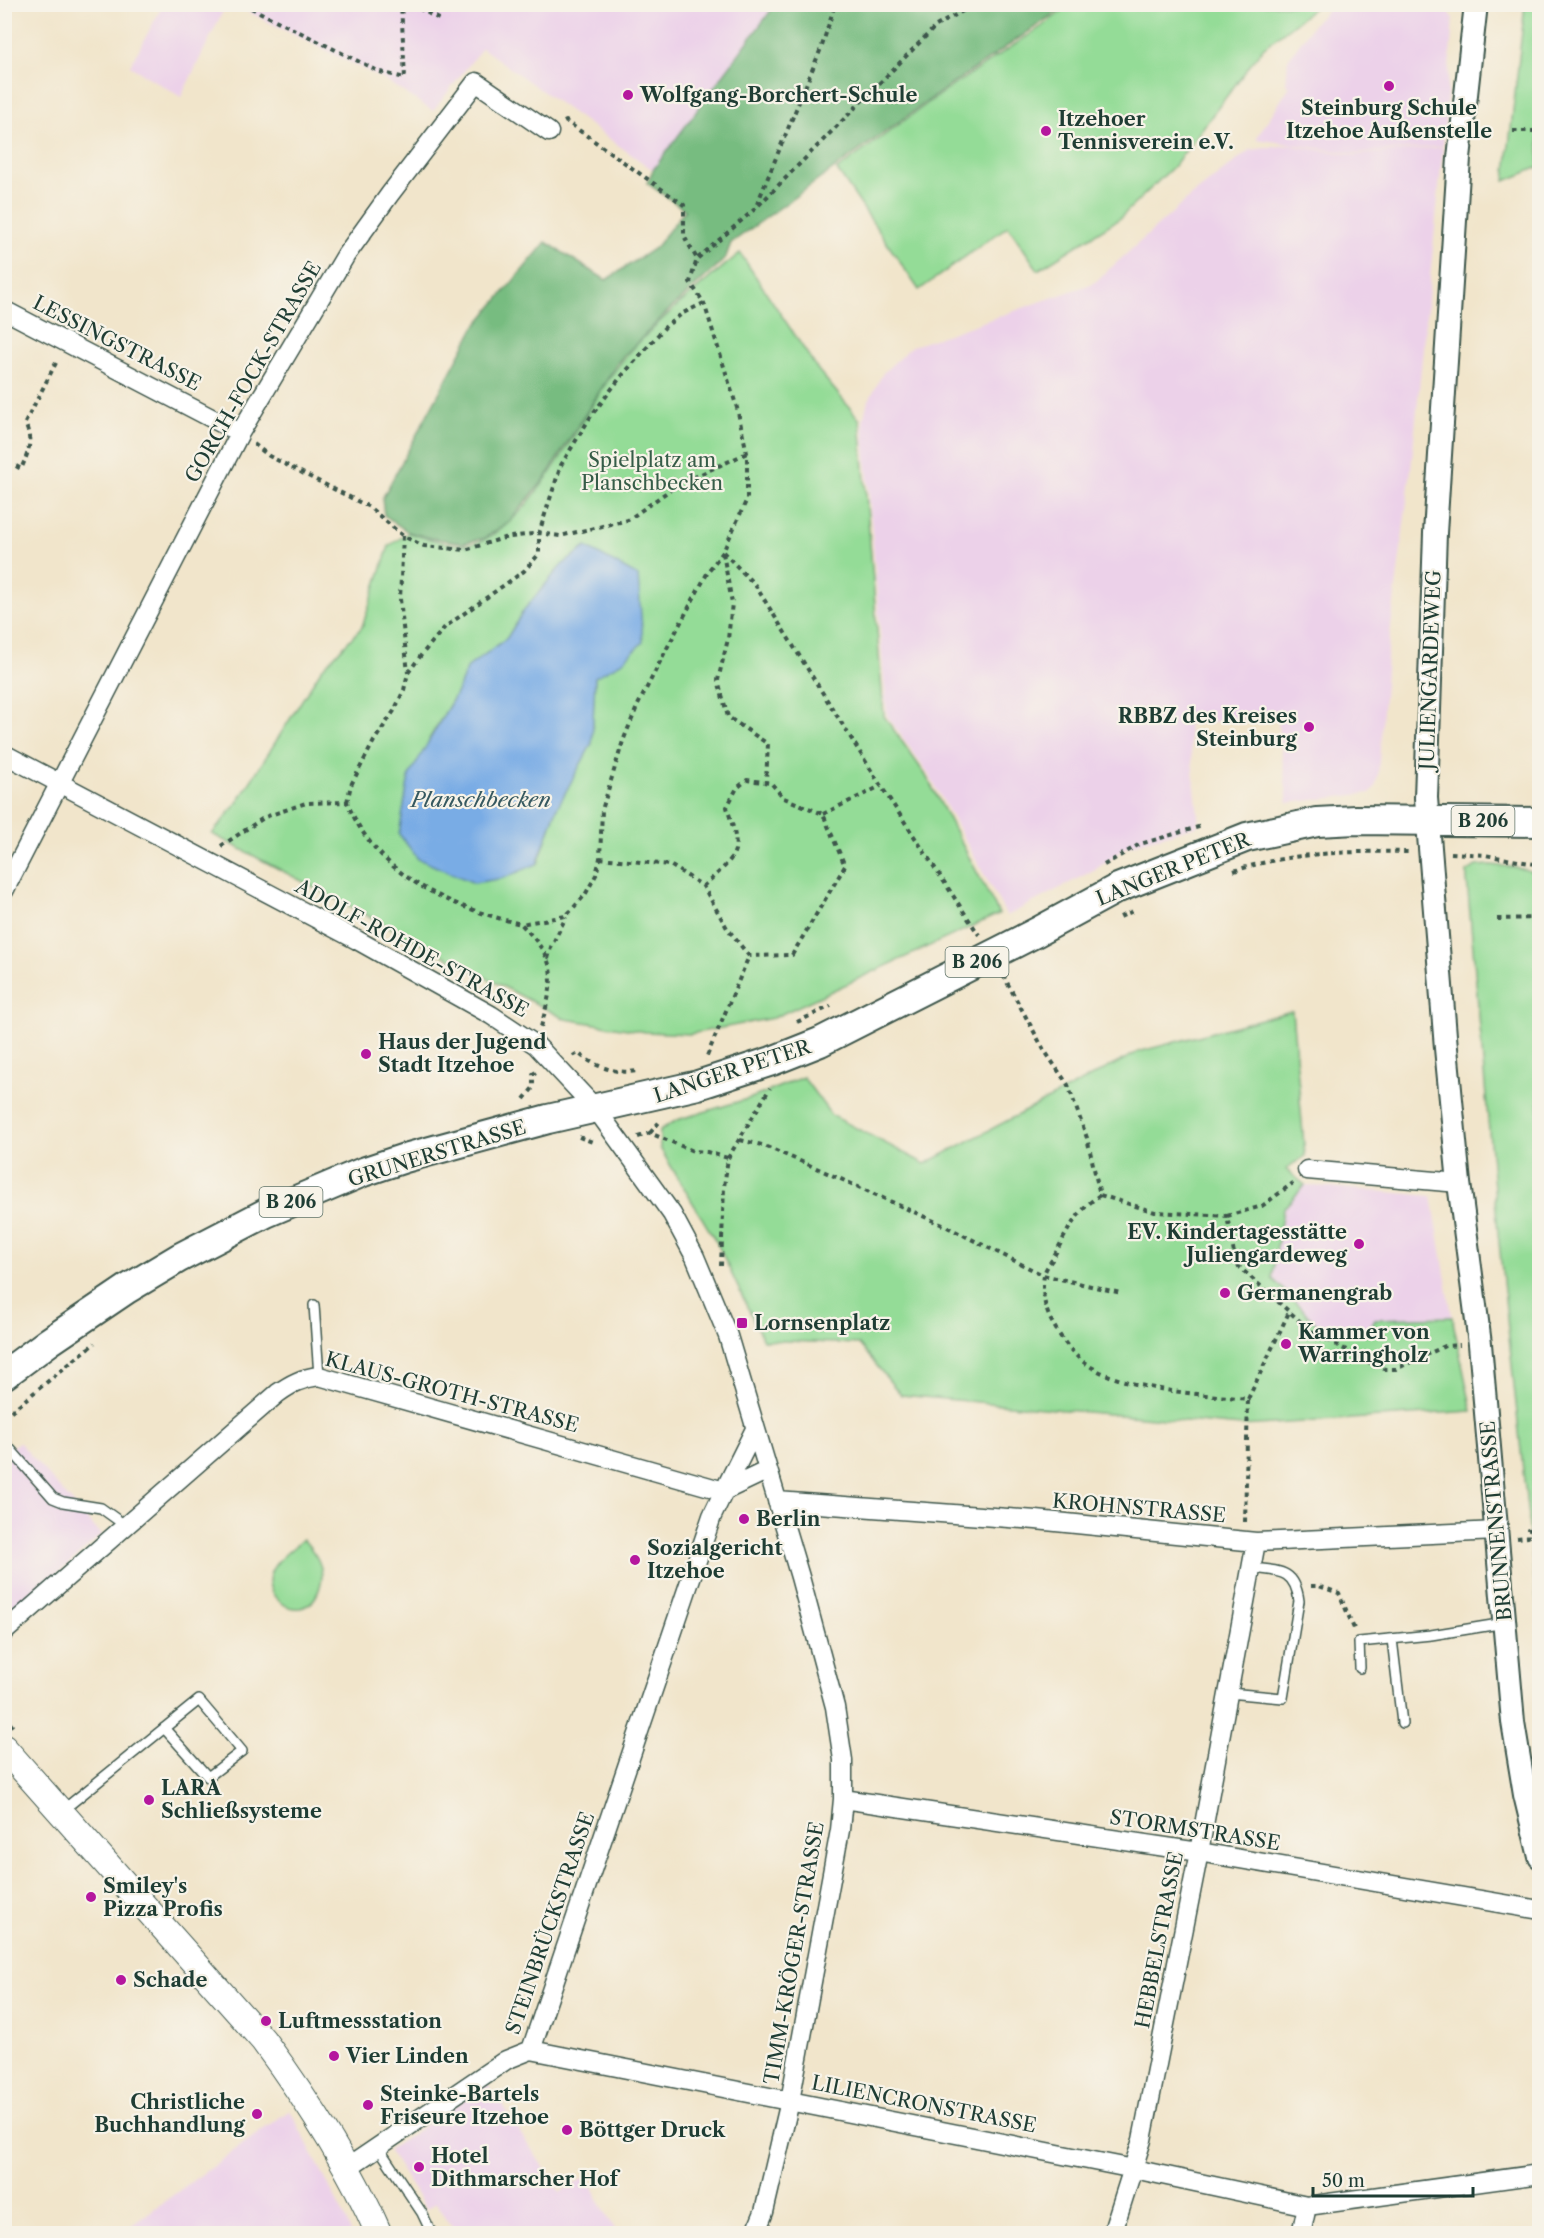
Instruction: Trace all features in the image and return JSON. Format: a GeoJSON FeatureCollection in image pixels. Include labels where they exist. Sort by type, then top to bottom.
{"type":"FeatureCollection","features":[{"type":"Feature","properties":{"kind":"main road","name":"LANGER PETER"},"geometry":{"type":"LineString","coordinates":[[596,1109],[698,1085],[772,1061],[820,1042],[1037,932],[1118,888],[1247,837],[1317,822],[1427,820],[1539,822]]}},
{"type":"Feature","properties":{"kind":"main road","name":"GRUNERSTRASSE"},"geometry":{"type":"LineString","coordinates":[[4,1375],[127,1289],[179,1258],[266,1213],[363,1172],[405,1158],[548,1119],[596,1109]]}},
{"type":"Feature","properties":{"kind":"main road"},"geometry":{"type":"LineString","coordinates":[[4,1748],[263,2040],[300,2089],[347,2168],[379,2234]]}},
{"type":"Feature","properties":{"kind":"street","name":"JULIENGARDEWEG"},"geometry":{"type":"LineString","coordinates":[[1459,1183],[1426,798],[1435,533],[1459,158],[1476,4]]}},
{"type":"Feature","properties":{"kind":"street","name":"GORCH-FOCK-STRASSE"},"geometry":{"type":"LineString","coordinates":[[4,891],[240,433],[346,255],[476,82],[549,132]]}},
{"type":"Feature","properties":{"kind":"street","name":"LESSINGSTRASSE"},"geometry":{"type":"LineString","coordinates":[[4,310],[240,433]]}},
{"type":"Feature","properties":{"kind":"street","name":"ADOLF-ROHDE-STRASSE"},"geometry":{"type":"LineString","coordinates":[[4,754],[203,858],[491,1015],[536,1045],[596,1109],[672,1214],[695,1257],[728,1336],[755,1429]]}},
{"type":"Feature","properties":{"kind":"street"},"geometry":{"type":"LineString","coordinates":[[1307,1170],[1459,1183]]}},
{"type":"Feature","properties":{"kind":"street","name":"BRUNNENSTRASSE"},"geometry":{"type":"LineString","coordinates":[[1459,1183],[1480,1344],[1513,1722],[1525,1795],[1539,1857]]}},
{"type":"Feature","properties":{"kind":"street","name":"KLAUS-GROTH-STRASSE"},"geometry":{"type":"LineString","coordinates":[[4,1632],[278,1393],[297,1381],[319,1376],[724,1491]]}},
{"type":"Feature","properties":{"kind":"street"},"geometry":{"type":"LineString","coordinates":[[724,1491],[755,1429]]}},
{"type":"Feature","properties":{"kind":"street"},"geometry":{"type":"LineString","coordinates":[[755,1429],[777,1501]]}},
{"type":"Feature","properties":{"kind":"street"},"geometry":{"type":"LineString","coordinates":[[724,1491],[768,1470]]}},
{"type":"Feature","properties":{"kind":"street","name":"STEINBRÜCKSTRASSE"},"geometry":{"type":"LineString","coordinates":[[347,2168],[506,2060],[531,2050],[712,1516],[724,1491]]}},
{"type":"Feature","properties":{"kind":"street","name":"KROHNSTRASSE"},"geometry":{"type":"LineString","coordinates":[[777,1501],[1036,1520],[1256,1542],[1497,1532]]}},
{"type":"Feature","properties":{"kind":"street","name":"TIMM-KRÖGER-STRASSE"},"geometry":{"type":"LineString","coordinates":[[754,2234],[764,2212],[790,2101],[840,1830],[843,1799],[840,1730],[828,1678],[777,1501]]}},
{"type":"Feature","properties":{"kind":"street","name":"HEBBELSTRASSE"},"geometry":{"type":"LineString","coordinates":[[1112,2234],[1145,2130],[1256,1542]]}},
{"type":"Feature","properties":{"kind":"street","name":"STORMSTRASSE"},"geometry":{"type":"LineString","coordinates":[[843,1799],[1199,1852],[1539,1910]]}},
{"type":"Feature","properties":{"kind":"street","name":"LILIENCRONSTRASSE"},"geometry":{"type":"LineString","coordinates":[[531,2050],[1134,2169],[1307,2206],[1539,2174]]}},
{"type":"Feature","properties":{"kind":"street"},"geometry":{"type":"LineString","coordinates":[[1301,2234],[1307,2206]]}},
{"type":"Feature","properties":{"kind":"lane"},"geometry":{"type":"LineString","coordinates":[[314,1305],[319,1376]]}},
{"type":"Feature","properties":{"kind":"lane"},"geometry":{"type":"LineString","coordinates":[[4,1442],[53,1498],[63,1502],[101,1508],[126,1526]]}},
{"type":"Feature","properties":{"kind":"lane"},"geometry":{"type":"LineString","coordinates":[[4,1460],[13,1452]]}},
{"type":"Feature","properties":{"kind":"lane"},"geometry":{"type":"LineString","coordinates":[[1228,1693],[1283,1698],[1299,1601],[1297,1587],[1292,1578],[1282,1572],[1251,1568]]}},
{"type":"Feature","properties":{"kind":"lane"},"geometry":{"type":"LineString","coordinates":[[1360,1668],[1359,1642],[1505,1623]]}},
{"type":"Feature","properties":{"kind":"lane"},"geometry":{"type":"LineString","coordinates":[[1392,1639],[1402,1723]]}},
{"type":"Feature","properties":{"kind":"lane"},"geometry":{"type":"LineString","coordinates":[[61,1811],[164,1728],[199,1700],[242,1751],[208,1777],[164,1728]]}},
{"type":"Feature","properties":{"kind":"lane"},"geometry":{"type":"LineString","coordinates":[[378,2147],[422,2213],[432,2234]]}},
{"type":"Feature","properties":{"kind":"path"},"geometry":{"type":"LineString","coordinates":[[243,4],[380,72],[405,78],[401,4]]}},
{"type":"Feature","properties":{"kind":"path"},"geometry":{"type":"LineString","coordinates":[[411,4],[439,19]]}},
{"type":"Feature","properties":{"kind":"path"},"geometry":{"type":"LineString","coordinates":[[756,208],[822,46],[835,4]]}},
{"type":"Feature","properties":{"kind":"path"},"geometry":{"type":"LineString","coordinates":[[548,959],[551,947],[566,916],[585,895],[596,875],[600,858],[602,810],[610,776],[626,733],[666,650],[709,570],[723,552],[747,499],[747,453],[737,408],[704,303],[690,282],[697,259],[756,208],[936,26],[975,4]]}},
{"type":"Feature","properties":{"kind":"path"},"geometry":{"type":"LineString","coordinates":[[566,121],[684,205],[684,236],[697,259]]}},
{"type":"Feature","properties":{"kind":"path"},"geometry":{"type":"LineString","coordinates":[[1513,131],[1539,131]]}},
{"type":"Feature","properties":{"kind":"path"},"geometry":{"type":"LineString","coordinates":[[408,673],[446,627],[524,571],[539,554],[539,533],[561,465],[591,416],[620,378],[665,327],[683,313],[704,303]]}},
{"type":"Feature","properties":{"kind":"path"},"geometry":{"type":"LineString","coordinates":[[16,466],[21,469],[30,449],[29,432],[25,423],[67,342]]}},
{"type":"Feature","properties":{"kind":"path"},"geometry":{"type":"LineString","coordinates":[[240,433],[269,456],[369,507],[403,536],[424,546],[465,550],[504,538],[539,533],[560,536],[628,520],[677,485],[747,453]]}},
{"type":"Feature","properties":{"kind":"path"},"geometry":{"type":"LineString","coordinates":[[403,536],[400,598],[408,673],[404,690],[351,785],[347,802],[357,825],[371,845],[405,878],[469,908],[521,924],[566,916]]}},
{"type":"Feature","properties":{"kind":"path"},"geometry":{"type":"LineString","coordinates":[[723,552],[732,603],[728,639],[718,680],[728,717],[768,744],[766,782]]}},
{"type":"Feature","properties":{"kind":"path"},"geometry":{"type":"LineString","coordinates":[[723,552],[755,585],[979,937],[989,932]]}},
{"type":"Feature","properties":{"kind":"path"},"geometry":{"type":"LineString","coordinates":[[703,886],[723,868],[735,850],[727,807],[737,788],[747,780],[771,783],[784,798],[823,814],[844,866],[792,955],[749,956]]}},
{"type":"Feature","properties":{"kind":"path"},"geometry":{"type":"LineString","coordinates":[[823,814],[881,786]]}},
{"type":"Feature","properties":{"kind":"path"},"geometry":{"type":"LineString","coordinates":[[203,858],[265,817],[306,803],[347,802]]}},
{"type":"Feature","properties":{"kind":"path"},"geometry":{"type":"LineString","coordinates":[[1097,870],[1140,844],[1212,823]]}},
{"type":"Feature","properties":{"kind":"path"},"geometry":{"type":"LineString","coordinates":[[1226,874],[1271,861],[1361,851],[1485,855],[1539,865]]}},
{"type":"Feature","properties":{"kind":"path"},"geometry":{"type":"LineString","coordinates":[[600,858],[670,865],[703,886],[727,928],[749,956]]}},
{"type":"Feature","properties":{"kind":"path"},"geometry":{"type":"LineString","coordinates":[[1115,920],[1136,910]]}},
{"type":"Feature","properties":{"kind":"path"},"geometry":{"type":"LineString","coordinates":[[1497,919],[1539,918]]}},
{"type":"Feature","properties":{"kind":"path"},"geometry":{"type":"LineString","coordinates":[[521,924],[548,959],[552,979],[536,1045]]}},
{"type":"Feature","properties":{"kind":"path"},"geometry":{"type":"LineString","coordinates":[[707,1056],[749,956]]}},
{"type":"Feature","properties":{"kind":"path"},"geometry":{"type":"LineString","coordinates":[[1002,975],[1013,970]]}},
{"type":"Feature","properties":{"kind":"path"},"geometry":{"type":"LineString","coordinates":[[795,1023],[838,1003]]}},
{"type":"Feature","properties":{"kind":"path"},"geometry":{"type":"LineString","coordinates":[[1017,1003],[1044,1050],[1068,1085],[1087,1138],[1100,1195]]}},
{"type":"Feature","properties":{"kind":"path"},"geometry":{"type":"LineString","coordinates":[[697,1058],[718,1052]]}},
{"type":"Feature","properties":{"kind":"path"},"geometry":{"type":"LineString","coordinates":[[525,1099],[533,1088],[533,1074],[578,1053],[593,1065],[612,1070],[635,1072],[645,1070]]}},
{"type":"Feature","properties":{"kind":"path"},"geometry":{"type":"LineString","coordinates":[[1533,1078],[1539,1078]]}},
{"type":"Feature","properties":{"kind":"path"},"geometry":{"type":"LineString","coordinates":[[721,1268],[724,1187],[728,1158],[773,1083],[762,1087]]}},
{"type":"Feature","properties":{"kind":"path"},"geometry":{"type":"LineString","coordinates":[[671,1117],[660,1120],[651,1133],[693,1151],[728,1158]]}},
{"type":"Feature","properties":{"kind":"path"},"geometry":{"type":"LineString","coordinates":[[740,1140],[762,1145],[814,1167],[945,1226],[1044,1275],[1121,1293]]}},
{"type":"Feature","properties":{"kind":"path"},"geometry":{"type":"LineString","coordinates":[[1248,1399],[1168,1390],[1112,1377],[1084,1363],[1061,1339],[1050,1319],[1045,1303],[1044,1275],[1071,1223],[1086,1204],[1100,1195],[1155,1212],[1227,1216],[1262,1206],[1307,1170]]}},
{"type":"Feature","properties":{"kind":"path"},"geometry":{"type":"LineString","coordinates":[[1227,1216],[1236,1264],[1311,1331],[1385,1369],[1396,1369],[1445,1346],[1455,1345]]}},
{"type":"Feature","properties":{"kind":"path"},"geometry":{"type":"LineString","coordinates":[[1245,1524],[1248,1399],[1290,1310]]}},
{"type":"Feature","properties":{"kind":"path"},"geometry":{"type":"LineString","coordinates":[[4,1417],[97,1341]]}},
{"type":"Feature","properties":{"kind":"path"},"geometry":{"type":"LineString","coordinates":[[1520,1538],[1528,1537],[1528,1530],[1539,1529]]}},
{"type":"Feature","properties":{"kind":"path"},"geometry":{"type":"LineString","coordinates":[[1297,1587],[1319,1586],[1340,1593],[1351,1619]]}},
{"type":"Feature","properties":{"kind":"shaded area","name":"Wolfgang-Borchert-Schule"},"geometry":{"type":"Polygon","coordinates":[[[775,4],[653,170],[482,48],[433,111],[383,79],[234,5],[775,4]]]}},
{"type":"Feature","properties":{"kind":"shaded area"},"geometry":{"type":"Polygon","coordinates":[[[163,5],[226,5],[181,97],[130,66],[163,5]]]}},
{"type":"Feature","properties":{"kind":"shaded area"},"geometry":{"type":"Polygon","coordinates":[[[1333,5],[1445,5],[1453,18],[1443,146],[1356,154],[1256,139],[1290,86],[1286,85],[1288,59],[1315,22],[1333,5]]]}},
{"type":"Feature","properties":{"kind":"shaded area"},"geometry":{"type":"Polygon","coordinates":[[[1289,145],[1355,155],[1443,147],[1411,469],[1387,658],[1378,775],[1375,787],[1370,793],[1288,803],[1277,716],[1188,724],[1199,825],[1126,847],[1096,869],[1007,916],[926,770],[887,716],[863,421],[867,404],[883,373],[911,347],[1094,283],[1192,195],[1250,150],[1289,145]]]}},
{"type":"Feature","properties":{"kind":"shaded area","name":"EV. Kindertagesstätte Juliengardeweg"},"geometry":{"type":"Polygon","coordinates":[[[1306,1185],[1432,1196],[1452,1316],[1375,1319],[1366,1334],[1324,1332],[1273,1278],[1284,1209],[1306,1185]]]}},
{"type":"Feature","properties":{"kind":"shaded area"},"geometry":{"type":"Polygon","coordinates":[[[19,1442],[101,1535],[5,1620],[5,1452],[19,1442]]]}},
{"type":"Feature","properties":{"kind":"shaded area"},"geometry":{"type":"Polygon","coordinates":[[[488,2084],[560,2192],[586,2177],[617,2233],[457,2233],[436,2203],[426,2209],[388,2150],[488,2084]]]}},
{"type":"Feature","properties":{"kind":"shaded area"},"geometry":{"type":"Polygon","coordinates":[[[290,2110],[351,2233],[121,2233],[290,2110]]]}},
{"type":"Feature","properties":{"kind":"green space"},"geometry":{"type":"Polygon","coordinates":[[[775,5],[1067,5],[939,93],[731,243],[725,259],[668,311],[618,362],[544,480],[508,523],[485,538],[463,543],[408,532],[384,515],[382,499],[474,328],[546,242],[606,280],[655,248],[685,210],[647,183],[653,170],[775,5]]]}},
{"type":"Feature","properties":{"kind":"green space","name":"Itzehoer Tennisverein e.V."},"geometry":{"type":"Polygon","coordinates":[[[1070,5],[1318,5],[1263,48],[1174,166],[1119,219],[1038,270],[1008,226],[919,290],[837,170],[939,95],[1070,5]]]}},
{"type":"Feature","properties":{"kind":"green space"},"geometry":{"type":"Polygon","coordinates":[[[1525,5],[1539,5],[1539,167],[1505,181],[1525,5]]]}},
{"type":"Feature","properties":{"kind":"green space","name":"Spielplatz am Planschbecken"},"geometry":{"type":"Polygon","coordinates":[[[740,253],[818,370],[860,420],[884,716],[925,774],[999,914],[773,1018],[690,1034],[646,1032],[565,1019],[212,834],[237,803],[321,670],[362,627],[389,546],[408,533],[461,545],[485,539],[509,523],[531,499],[552,470],[622,361],[664,318],[740,253]],[[585,547],[561,566],[524,610],[507,638],[468,667],[457,692],[429,739],[538,864],[557,808],[592,743],[595,676],[621,663],[585,547]]]}},
{"type":"Feature","properties":{"kind":"green space"},"geometry":{"type":"Polygon","coordinates":[[[1476,866],[1514,867],[1539,873],[1539,1622],[1498,1233],[1467,880],[1467,872],[1476,866]]]}},
{"type":"Feature","properties":{"kind":"green space"},"geometry":{"type":"Polygon","coordinates":[[[1292,1011],[1305,1156],[1286,1169],[1305,1185],[1283,1209],[1272,1278],[1324,1332],[1366,1335],[1375,1319],[1452,1317],[1472,1411],[1241,1426],[901,1395],[859,1344],[763,1340],[717,1243],[660,1148],[660,1130],[677,1120],[754,1097],[803,1077],[831,1115],[925,1164],[1138,1052],[1292,1011]]]}},
{"type":"Feature","properties":{"kind":"green space"},"geometry":{"type":"Polygon","coordinates":[[[303,1539],[319,1562],[321,1582],[312,1601],[300,1608],[293,1608],[276,1598],[269,1579],[277,1563],[303,1539]]]}},
{"type":"Feature","properties":{"kind":"water","name":"Planschbecken"},"geometry":{"type":"Polygon","coordinates":[[[586,547],[638,576],[643,642],[621,663],[595,677],[592,743],[557,808],[537,864],[504,878],[474,883],[418,859],[399,834],[409,776],[457,692],[468,667],[507,638],[524,610],[561,566],[586,547]]]}},
{"type":"Feature","properties":{"kind":"place","name":"Steinburg Schule Itzehoe Außenstelle"},"geometry":{"type":"Point","coordinates":[1389,86]}},
{"type":"Feature","properties":{"kind":"place","name":"Wolfgang-Borchert-Schule"},"geometry":{"type":"Point","coordinates":[628,95]}},
{"type":"Feature","properties":{"kind":"place","name":"Itzehoer Tennisverein e.V."},"geometry":{"type":"Point","coordinates":[1046,131]}},
{"type":"Feature","properties":{"kind":"place","name":"RBBZ des Kreises Steinburg"},"geometry":{"type":"Point","coordinates":[1309,727]}},
{"type":"Feature","properties":{"kind":"place","name":"Haus der Jugend Stadt Itzehoe"},"geometry":{"type":"Point","coordinates":[366,1054]}},
{"type":"Feature","properties":{"kind":"place","name":"EV. Kindertagesstätte Juliengardeweg"},"geometry":{"type":"Point","coordinates":[1359,1244]}},
{"type":"Feature","properties":{"kind":"place","name":"Germanengrab"},"geometry":{"type":"Point","coordinates":[1225,1293]}},
{"type":"Feature","properties":{"kind":"place","name":"Lornsenplatz"},"geometry":{"type":"Point","coordinates":[742,1323]}},
{"type":"Feature","properties":{"kind":"place","name":"Kammer von Warringholz"},"geometry":{"type":"Point","coordinates":[1286,1344]}},
{"type":"Feature","properties":{"kind":"place","name":"Berlin"},"geometry":{"type":"Point","coordinates":[744,1519]}},
{"type":"Feature","properties":{"kind":"place","name":"Sozialgericht Itzehoe"},"geometry":{"type":"Point","coordinates":[635,1560]}},
{"type":"Feature","properties":{"kind":"place","name":"LARA Schließsysteme"},"geometry":{"type":"Point","coordinates":[149,1800]}},
{"type":"Feature","properties":{"kind":"place","name":"Smiley's Pizza Profis"},"geometry":{"type":"Point","coordinates":[91,1897]}},
{"type":"Feature","properties":{"kind":"place","name":"Schade"},"geometry":{"type":"Point","coordinates":[121,1980]}},
{"type":"Feature","properties":{"kind":"place","name":"Luftmessstation"},"geometry":{"type":"Point","coordinates":[266,2021]}},
{"type":"Feature","properties":{"kind":"place","name":"Vier Linden"},"geometry":{"type":"Point","coordinates":[334,2056]}},
{"type":"Feature","properties":{"kind":"place","name":"Steinke-Bartels Friseure Itzehoe"},"geometry":{"type":"Point","coordinates":[368,2105]}},
{"type":"Feature","properties":{"kind":"place","name":"Christliche Buchhandlung"},"geometry":{"type":"Point","coordinates":[257,2114]}},
{"type":"Feature","properties":{"kind":"place","name":"Böttger Druck"},"geometry":{"type":"Point","coordinates":[567,2130]}},
{"type":"Feature","properties":{"kind":"place","name":"Hotel Dithmarscher Hof"},"geometry":{"type":"Point","coordinates":[419,2167]}}]}
